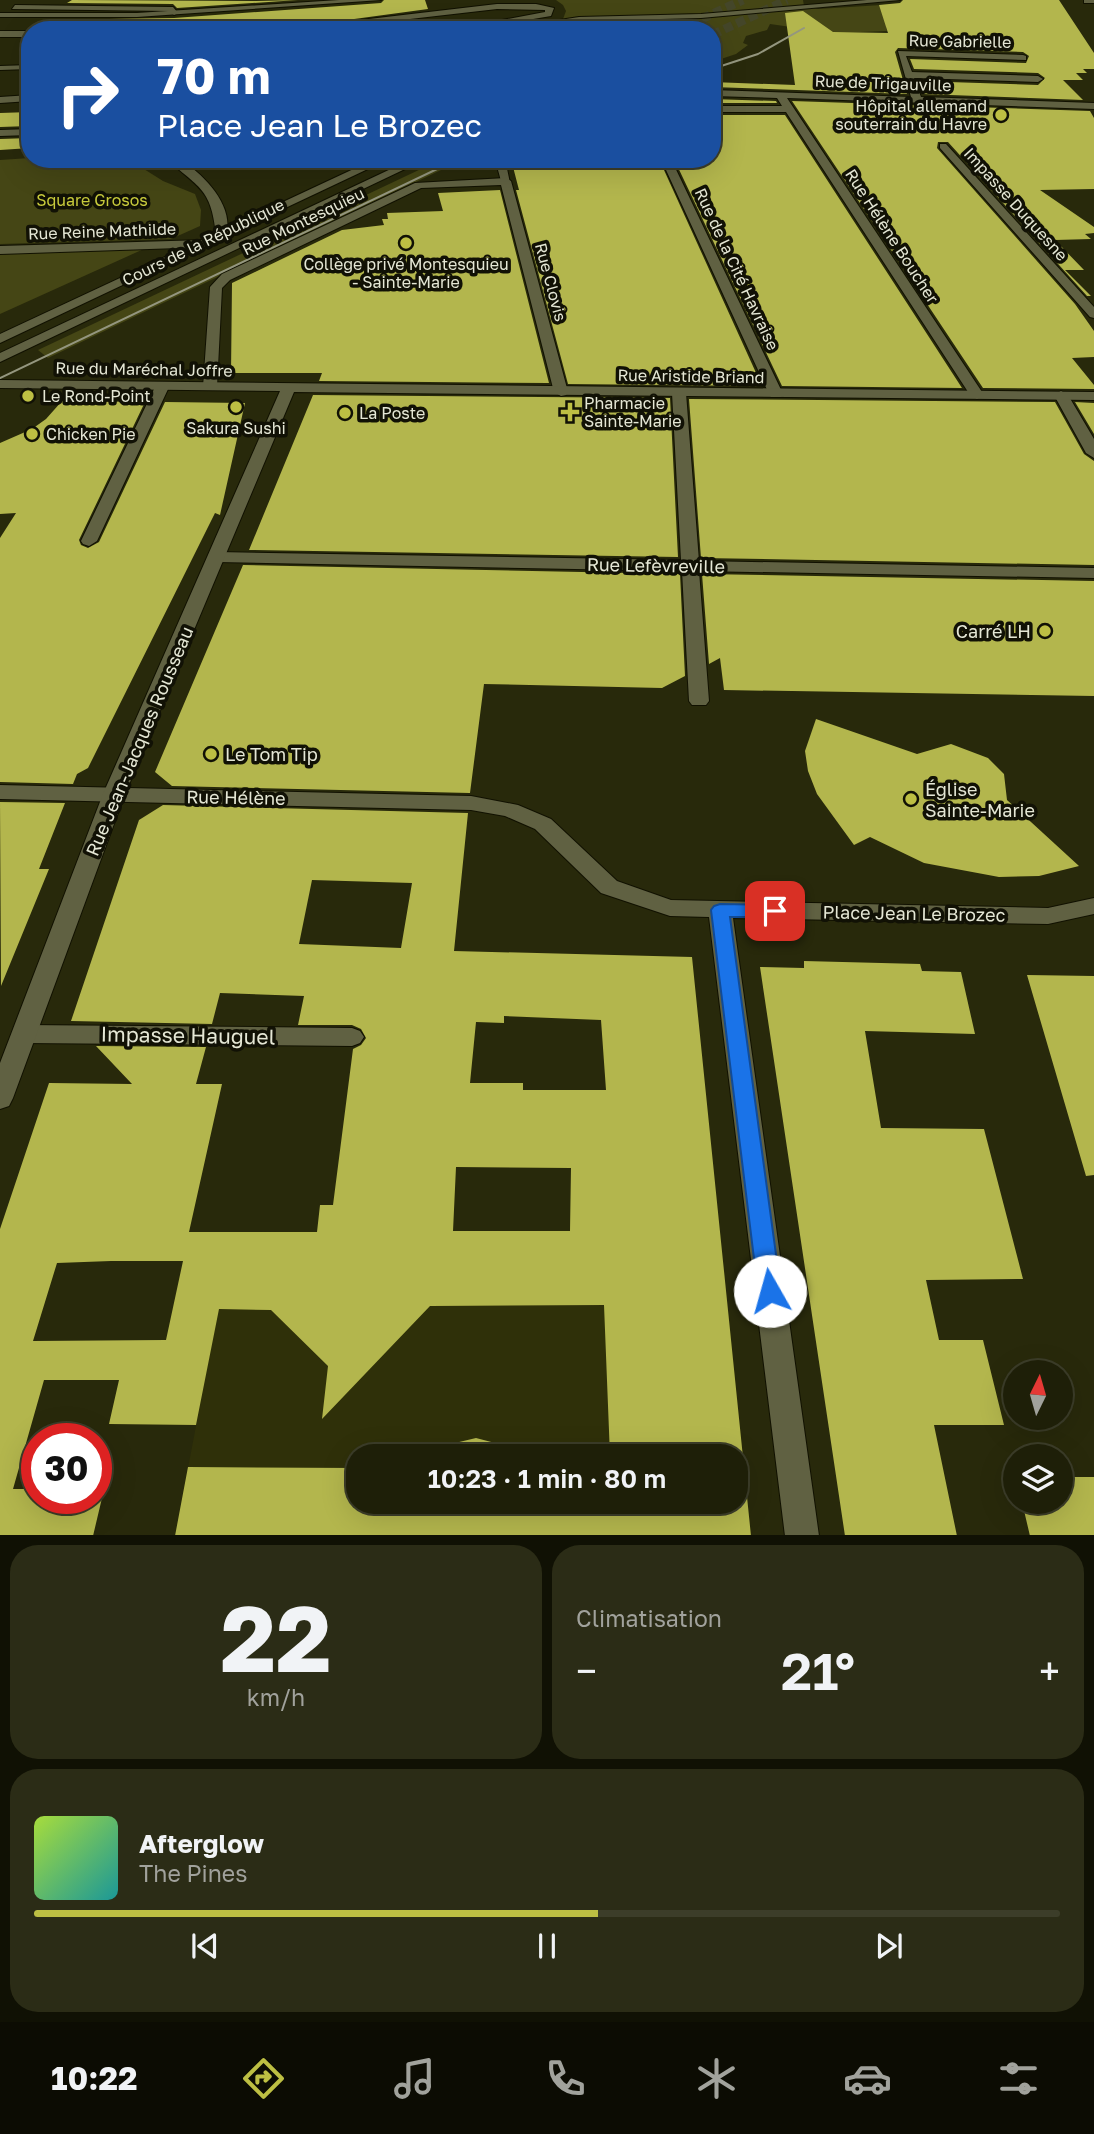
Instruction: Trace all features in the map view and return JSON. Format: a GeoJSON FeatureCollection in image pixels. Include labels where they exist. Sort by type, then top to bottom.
{"type":"FeatureCollection","features":[{"type":"Feature","properties":{"kind":"street"},"geometry":{"type":"LineString","coordinates":[[0,15],[174,13],[377,0]]}},
{"type":"Feature","properties":{"kind":"street"},"geometry":{"type":"LineString","coordinates":[[564,21],[701,16],[896,0]]}},
{"type":"Feature","properties":{"kind":"street"},"geometry":{"type":"LineString","coordinates":[[368,21],[512,2],[535,3],[550,8],[548,14],[512,21]]}},
{"type":"Feature","properties":{"kind":"street"},"geometry":{"type":"LineString","coordinates":[[0,34],[21,34]]}},
{"type":"Feature","properties":{"kind":"street"},"geometry":{"type":"LineString","coordinates":[[1013,44],[1056,105]]}},
{"type":"Feature","properties":{"kind":"street","name":"Rue Gabrielle"},"geometry":{"type":"LineString","coordinates":[[917,100],[901,53],[1023,58]]}},
{"type":"Feature","properties":{"kind":"street"},"geometry":{"type":"LineString","coordinates":[[908,75],[1038,79]]}},
{"type":"Feature","properties":{"kind":"street","name":"Rue de Trigauville"},"geometry":{"type":"LineString","coordinates":[[721,93],[1094,106]]}},
{"type":"Feature","properties":{"kind":"street","name":"Rue Hélène Boucher"},"geometry":{"type":"LineString","coordinates":[[780,95],[977,395]]}},
{"type":"Feature","properties":{"kind":"street"},"geometry":{"type":"LineString","coordinates":[[0,100],[21,99]]}},
{"type":"Feature","properties":{"kind":"street"},"geometry":{"type":"LineString","coordinates":[[721,109],[789,109]]}},
{"type":"Feature","properties":{"kind":"street"},"geometry":{"type":"LineString","coordinates":[[0,133],[21,132]]}},
{"type":"Feature","properties":{"kind":"street","name":"Rue Montesquieu"},"geometry":{"type":"LineString","coordinates":[[186,168],[213,193],[222,234]]}},
{"type":"Feature","properties":{"kind":"street","name":"Cours de la République"},"geometry":{"type":"LineString","coordinates":[[0,339],[365,168]]}},
{"type":"Feature","properties":{"kind":"street","name":"Cours de la République"},"geometry":{"type":"LineString","coordinates":[[0,358],[402,168]]}},
{"type":"Feature","properties":{"kind":"street","name":"Rue de la Cité Havraise"},"geometry":{"type":"LineString","coordinates":[[670,168],[776,394]]}},
{"type":"Feature","properties":{"kind":"street","name":"Rue Montesquieu"},"geometry":{"type":"LineString","coordinates":[[210,387],[216,287],[226,277],[419,184],[506,181]]}},
{"type":"Feature","properties":{"kind":"street","name":"Rue Clovis"},"geometry":{"type":"LineString","coordinates":[[506,181],[561,392]]}},
{"type":"Feature","properties":{"kind":"street","name":"Rue Reine Mathilde"},"geometry":{"type":"LineString","coordinates":[[0,250],[205,244]]}},
{"type":"Feature","properties":{"kind":"street","name":"Rue du Maréchal Joffre"},"geometry":{"type":"LineString","coordinates":[[0,384],[288,388]]}},
{"type":"Feature","properties":{"kind":"street","name":"Rue Aristide Briand"},"geometry":{"type":"LineString","coordinates":[[288,388],[1094,396]]}},
{"type":"Feature","properties":{"kind":"street","name":"Rue Jean-Jacques Rousseau"},"geometry":{"type":"LineString","coordinates":[[0,1098],[114,794],[288,388]]}},
{"type":"Feature","properties":{"kind":"street"},"geometry":{"type":"LineString","coordinates":[[679,393],[699,701]]}},
{"type":"Feature","properties":{"kind":"street"},"geometry":{"type":"LineString","coordinates":[[1060,395],[1094,453]]}},
{"type":"Feature","properties":{"kind":"street","name":"Rue Lefèvreville"},"geometry":{"type":"LineString","coordinates":[[217,557],[1094,573]]}},
{"type":"Feature","properties":{"kind":"street","name":"Rue Hélène"},"geometry":{"type":"LineString","coordinates":[[0,792],[471,803]]}},
{"type":"Feature","properties":{"kind":"street","name":"Place Jean Le Brozec"},"geometry":{"type":"LineString","coordinates":[[471,803],[510,810],[543,824],[610,887],[670,908],[1048,916],[1094,906]]}},
{"type":"Feature","properties":{"kind":"street"},"geometry":{"type":"LineString","coordinates":[[720,910],[802,1535]]}},
{"type":"Feature","properties":{"kind":"lane"},"geometry":{"type":"LineString","coordinates":[[1087,1],[1094,1]]}},
{"type":"Feature","properties":{"kind":"lane"},"geometry":{"type":"LineString","coordinates":[[15,7],[173,9],[174,13]]}},
{"type":"Feature","properties":{"kind":"lane"},"geometry":{"type":"LineString","coordinates":[[0,68],[21,67]]}},
{"type":"Feature","properties":{"kind":"lane","name":"Impasse Duquesne"},"geometry":{"type":"LineString","coordinates":[[943,146],[1094,314]]}},
{"type":"Feature","properties":{"kind":"lane"},"geometry":{"type":"LineString","coordinates":[[502,168],[506,181]]}},
{"type":"Feature","properties":{"kind":"lane"},"geometry":{"type":"LineString","coordinates":[[89,541],[162,387]]}},
{"type":"Feature","properties":{"kind":"lane","name":"Impasse Hauguel"},"geometry":{"type":"LineString","coordinates":[[24,1034],[352,1037]]}},
{"type":"Feature","properties":{"kind":"shaded area"},"geometry":{"type":"Polygon","coordinates":[[[720,1230],[742,1444],[346,1444],[346,1514],[748,1514],[748,1505],[751,1535],[175,1535],[233,1232],[720,1230]]]}},
{"type":"Feature","properties":{"kind":"green space"},"geometry":{"type":"Polygon","coordinates":[[[556,0],[803,0],[804,6],[818,9],[897,4],[886,27],[887,31],[833,33],[770,24],[767,30],[746,36],[743,43],[748,45],[736,54],[721,59],[721,21],[554,21],[563,19],[566,11],[556,0]]]}},
{"type":"Feature","properties":{"kind":"green space","name":"Square Grosos"},"geometry":{"type":"Polygon","coordinates":[[[21,159],[21,168],[142,168],[163,181],[195,194],[201,210],[200,226],[171,239],[0,244],[0,160],[21,159]]]}},
{"type":"Feature","properties":{"kind":"green space"},"geometry":{"type":"Polygon","coordinates":[[[423,168],[445,168],[48,358],[38,350],[423,168]]]}},
{"type":"Feature","properties":{"kind":"green space"},"geometry":{"type":"Polygon","coordinates":[[[146,248],[0,314],[0,253],[146,248]]]}},
{"type":"Feature","properties":{"kind":"building"},"geometry":{"type":"Polygon","coordinates":[[[72,0],[298,0],[177,8],[173,4],[67,3],[72,0]]]}},
{"type":"Feature","properties":{"kind":"building"},"geometry":{"type":"Polygon","coordinates":[[[384,0],[425,0],[428,9],[339,21],[43,21],[174,18],[381,3],[384,0]]]}},
{"type":"Feature","properties":{"kind":"building"},"geometry":{"type":"Polygon","coordinates":[[[903,0],[1059,0],[1094,53],[1094,69],[1083,69],[1087,73],[1076,73],[1083,80],[1063,80],[1083,100],[923,94],[918,81],[1038,85],[1045,78],[1038,73],[914,69],[910,59],[1026,63],[1029,56],[1023,52],[898,48],[895,52],[907,94],[721,87],[721,82],[795,85],[785,13],[803,11],[833,32],[888,33],[879,5],[900,3],[903,0]]]}},
{"type":"Feature","properties":{"kind":"building"},"geometry":{"type":"Polygon","coordinates":[[[721,99],[776,101],[777,103],[721,103],[721,99]]]}},
{"type":"Feature","properties":{"kind":"building"},"geometry":{"type":"Polygon","coordinates":[[[792,101],[1090,111],[1094,118],[1094,189],[1040,190],[1094,227],[1094,233],[1085,234],[1091,239],[1055,240],[1084,270],[1065,270],[1091,296],[1087,296],[948,142],[938,142],[937,148],[1075,304],[1094,331],[1094,357],[1072,358],[1094,385],[1094,389],[983,388],[792,101]]]}},
{"type":"Feature","properties":{"kind":"building"},"geometry":{"type":"Polygon","coordinates":[[[21,112],[21,126],[0,127],[0,113],[21,112]]]}},
{"type":"Feature","properties":{"kind":"building"},"geometry":{"type":"Polygon","coordinates":[[[721,115],[785,115],[962,388],[782,386],[678,168],[721,168],[721,115]]]}},
{"type":"Feature","properties":{"kind":"building"},"geometry":{"type":"Polygon","coordinates":[[[21,138],[21,149],[0,150],[0,139],[21,138]]]}},
{"type":"Feature","properties":{"kind":"building"},"geometry":{"type":"Polygon","coordinates":[[[513,168],[663,168],[762,386],[568,384],[516,190],[519,190],[513,168]]]}},
{"type":"Feature","properties":{"kind":"building"},"geometry":{"type":"Polygon","coordinates":[[[500,190],[549,383],[319,381],[322,373],[231,373],[232,283],[342,230],[384,225],[382,219],[388,219],[387,213],[443,211],[438,193],[500,190]]]}},
{"type":"Feature","properties":{"kind":"building"},"geometry":{"type":"Polygon","coordinates":[[[313,395],[670,398],[678,557],[249,550],[313,395]]]}},
{"type":"Feature","properties":{"kind":"building"},"geometry":{"type":"Polygon","coordinates":[[[689,399],[1055,402],[1084,454],[1094,461],[1094,565],[701,558],[689,399]]]}},
{"type":"Feature","properties":{"kind":"building"},"geometry":{"type":"Polygon","coordinates":[[[62,401],[145,402],[79,540],[81,545],[88,548],[99,542],[165,402],[245,403],[220,515],[215,513],[88,768],[77,774],[73,784],[0,782],[0,538],[16,513],[0,514],[0,443],[32,429],[46,419],[62,401]]]}},
{"type":"Feature","properties":{"kind":"building"},"geometry":{"type":"Polygon","coordinates":[[[1075,402],[1094,403],[1094,434],[1075,402]]]}},
{"type":"Feature","properties":{"kind":"building"},"geometry":{"type":"Polygon","coordinates":[[[243,565],[680,574],[685,676],[662,688],[484,684],[470,793],[172,786],[155,772],[243,565]]]}},
{"type":"Feature","properties":{"kind":"building"},"geometry":{"type":"Polygon","coordinates":[[[702,574],[1094,581],[1094,696],[724,690],[720,658],[709,664],[702,574]]]}},
{"type":"Feature","properties":{"kind":"building","name":"Église Sainte-Marie"},"geometry":{"type":"Polygon","coordinates":[[[816,719],[917,754],[951,744],[988,758],[1004,774],[1007,800],[1079,866],[1039,876],[999,877],[924,863],[870,837],[854,845],[817,794],[808,771],[805,751],[816,719]]]}},
{"type":"Feature","properties":{"kind":"building"},"geometry":{"type":"Polygon","coordinates":[[[0,802],[65,803],[39,869],[49,869],[1,986],[0,802]]]}},
{"type":"Feature","properties":{"kind":"building"},"geometry":{"type":"Polygon","coordinates":[[[163,805],[468,813],[454,951],[692,957],[742,1444],[610,1444],[604,1305],[430,1306],[322,1419],[328,1366],[271,1310],[219,1309],[196,1425],[112,1424],[109,1423],[119,1380],[44,1380],[32,1423],[21,1423],[21,1461],[13,1489],[21,1489],[21,1514],[98,1514],[93,1535],[0,1535],[0,1229],[49,1083],[132,1084],[96,1046],[206,1047],[196,1084],[222,1084],[189,1232],[317,1232],[320,1205],[333,1205],[353,1049],[361,1045],[366,1038],[361,1029],[352,1025],[298,1025],[304,996],[220,993],[212,1024],[71,1021],[139,820],[163,805]],[[312,880],[299,944],[401,948],[412,883],[312,880]],[[504,1016],[504,1023],[476,1022],[470,1083],[523,1083],[523,1090],[606,1090],[601,1020],[504,1016]],[[456,1167],[453,1231],[570,1231],[571,1168],[456,1167]],[[183,1261],[57,1263],[33,1341],[166,1340],[183,1261]]]}},
{"type":"Feature","properties":{"kind":"building"},"geometry":{"type":"Polygon","coordinates":[[[804,961],[920,964],[922,971],[961,972],[975,1034],[865,1031],[881,1128],[984,1129],[1023,1279],[926,1280],[939,1340],[983,1340],[1003,1421],[1003,1425],[934,1425],[957,1535],[845,1535],[760,967],[804,968],[804,961]]]}},
{"type":"Feature","properties":{"kind":"building"},"geometry":{"type":"Polygon","coordinates":[[[1027,975],[1094,976],[1094,1175],[1086,1176],[1027,975]]]}},
{"type":"Feature","properties":{"kind":"building"},"geometry":{"type":"Polygon","coordinates":[[[476,1438],[499,1444],[454,1444],[476,1438]]]}},
{"type":"Feature","properties":{"kind":"building"},"geometry":{"type":"Polygon","coordinates":[[[188,1467],[346,1468],[346,1514],[748,1514],[748,1507],[751,1535],[175,1535],[188,1467]]]}},
{"type":"Feature","properties":{"kind":"building"},"geometry":{"type":"Polygon","coordinates":[[[1073,1477],[1094,1477],[1094,1535],[1030,1535],[1025,1514],[1073,1514],[1073,1477]]]}},
{"type":"Feature","properties":{"kind":"tunnel"},"geometry":{"type":"LineString","coordinates":[[697,21],[743,0]]}},
{"type":"Feature","properties":{"kind":"tunnel"},"geometry":{"type":"LineString","coordinates":[[721,31],[787,0]]}},
{"type":"Feature","properties":{"kind":"tram line"},"geometry":{"type":"LineString","coordinates":[[721,66],[758,54],[804,28]]}},
{"type":"Feature","properties":{"kind":"tram line"},"geometry":{"type":"LineString","coordinates":[[0,378],[439,168]]}},
{"type":"Feature","properties":{"kind":"place","name":"Hôpital allemand souterrain du Havre"},"geometry":{"type":"Point","coordinates":[1001,115]}},
{"type":"Feature","properties":{"kind":"place","name":"Collège privé Montesquieu - Sainte-Marie"},"geometry":{"type":"Point","coordinates":[406,243]}},
{"type":"Feature","properties":{"kind":"place","name":"Le Rond-Point"},"geometry":{"type":"Point","coordinates":[28,396]}},
{"type":"Feature","properties":{"kind":"place","name":"Sakura Sushi"},"geometry":{"type":"Point","coordinates":[236,407]}},
{"type":"Feature","properties":{"kind":"place","name":"Pharmacie Sainte-Marie"},"geometry":{"type":"Point","coordinates":[570,412]}},
{"type":"Feature","properties":{"kind":"place","name":"La Poste"},"geometry":{"type":"Point","coordinates":[345,413]}},
{"type":"Feature","properties":{"kind":"place","name":"Chicken Pie"},"geometry":{"type":"Point","coordinates":[32,434]}},
{"type":"Feature","properties":{"kind":"place","name":"Carré LH"},"geometry":{"type":"Point","coordinates":[1045,631]}},
{"type":"Feature","properties":{"kind":"place","name":"Le Tom Tip"},"geometry":{"type":"Point","coordinates":[211,754]}},
{"type":"Feature","properties":{"kind":"place","name":"Église Sainte-Marie"},"geometry":{"type":"Point","coordinates":[911,799]}},
{"type":"Feature","properties":{"kind":"route"},"geometry":{"type":"LineString","coordinates":[[770,1291],[720,910],[775,911]]}}]}
